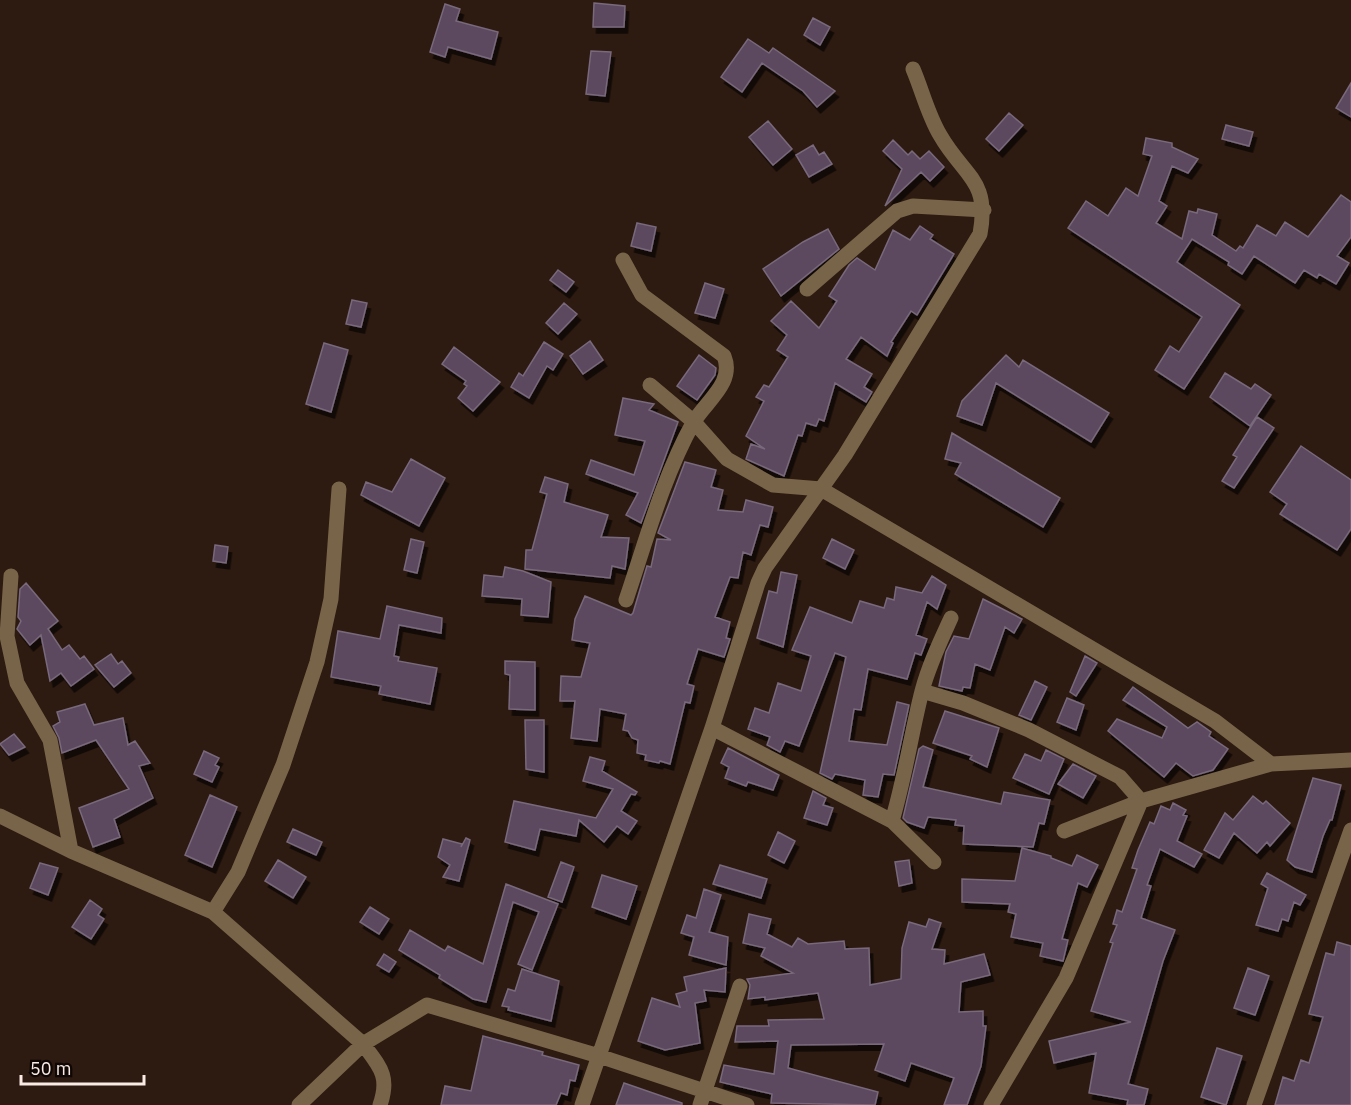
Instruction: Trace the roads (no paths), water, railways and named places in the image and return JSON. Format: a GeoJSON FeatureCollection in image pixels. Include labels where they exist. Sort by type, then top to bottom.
{"type":"FeatureCollection","features":[{"type":"Feature","properties":{"kind":"street"},"geometry":{"type":"LineString","coordinates":[[582,1105],[712,728],[758,583],[765,568],[821,489],[919,337],[980,234],[984,210],[980,191],[939,134],[913,69]]}},
{"type":"Feature","properties":{"kind":"street"},"geometry":{"type":"LineString","coordinates":[[807,289],[897,212],[913,206],[984,210]]}},
{"type":"Feature","properties":{"kind":"street"},"geometry":{"type":"LineString","coordinates":[[623,260],[642,295],[724,356],[729,367],[727,378],[694,422],[667,482],[626,600]]}},
{"type":"Feature","properties":{"kind":"street"},"geometry":{"type":"LineString","coordinates":[[650,385],[694,422],[726,459],[773,484],[821,489],[1215,721],[1271,764]]}},
{"type":"Feature","properties":{"kind":"street"},"geometry":{"type":"LineString","coordinates":[[213,912],[238,872],[283,765],[317,662],[331,599],[339,489]]}},
{"type":"Feature","properties":{"kind":"street"},"geometry":{"type":"LineString","coordinates":[[11,576],[7,636],[17,683],[50,740],[71,851]]}},
{"type":"Feature","properties":{"kind":"street"},"geometry":{"type":"LineString","coordinates":[[892,821],[905,780],[922,691],[933,656],[951,618]]}},
{"type":"Feature","properties":{"kind":"street"},"geometry":{"type":"LineString","coordinates":[[922,691],[963,703],[1029,730],[1120,777],[1141,801]]}},
{"type":"Feature","properties":{"kind":"street"},"geometry":{"type":"LineString","coordinates":[[712,728],[892,821],[934,862]]}},
{"type":"Feature","properties":{"kind":"street"},"geometry":{"type":"LineString","coordinates":[[1064,831],[1141,801],[1271,764],[1351,760]]}},
{"type":"Feature","properties":{"kind":"street"},"geometry":{"type":"LineString","coordinates":[[991,1105],[1066,978],[1141,801]]}},
{"type":"Feature","properties":{"kind":"street"},"geometry":{"type":"LineString","coordinates":[[0,816],[71,851],[213,912],[363,1044],[383,1070],[385,1091],[380,1105]]}},
{"type":"Feature","properties":{"kind":"street"},"geometry":{"type":"LineString","coordinates":[[1254,1105],[1351,830]]}},
{"type":"Feature","properties":{"kind":"street"},"geometry":{"type":"LineString","coordinates":[[702,1097],[740,986]]}},
{"type":"Feature","properties":{"kind":"street"},"geometry":{"type":"LineString","coordinates":[[299,1105],[363,1044],[427,1005],[599,1056],[702,1097],[747,1105]]}}]}
